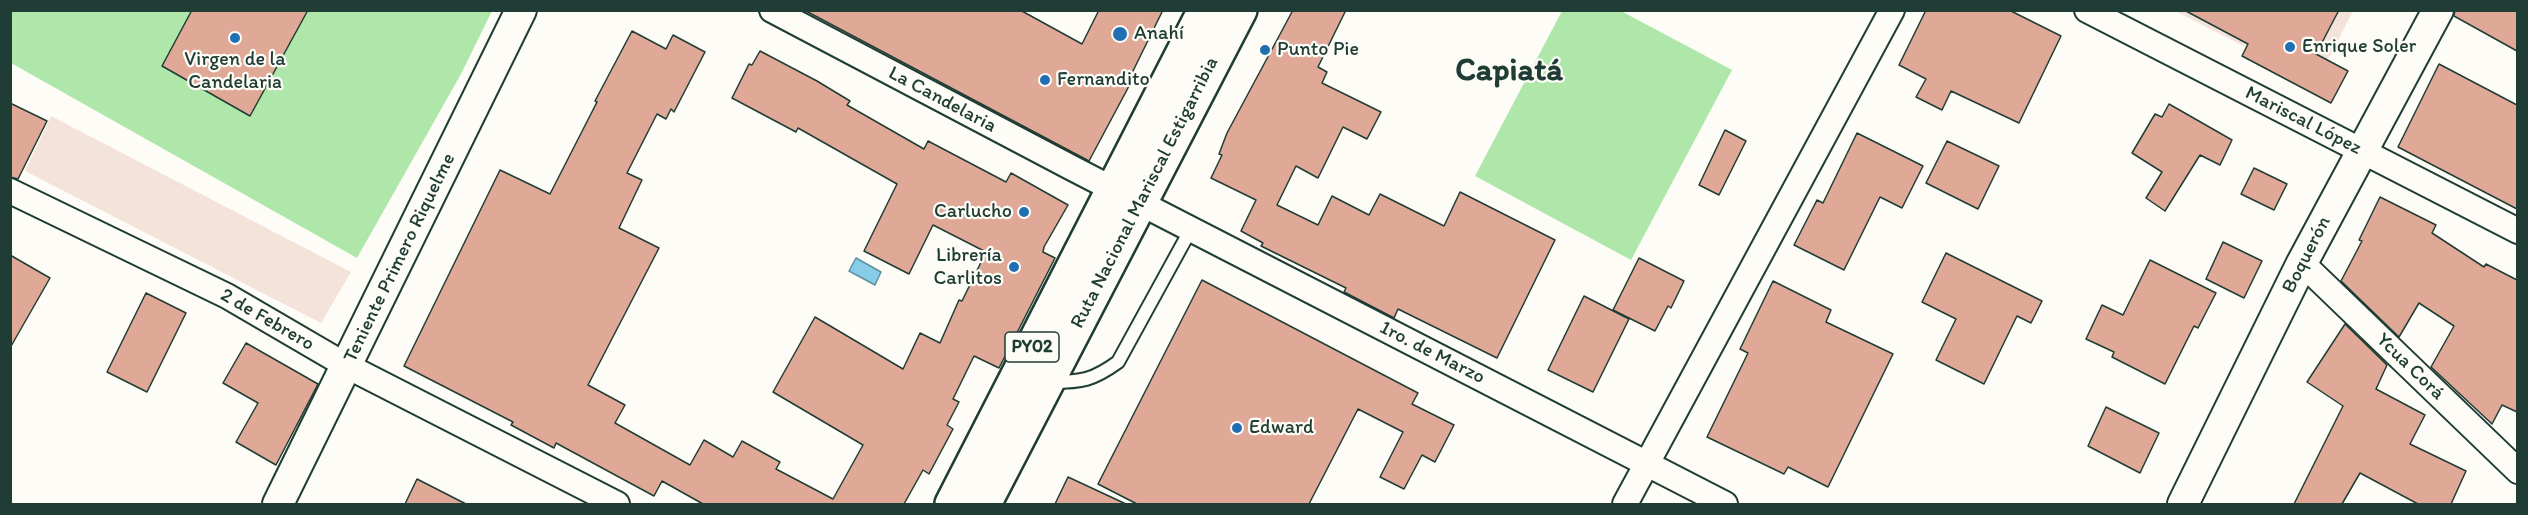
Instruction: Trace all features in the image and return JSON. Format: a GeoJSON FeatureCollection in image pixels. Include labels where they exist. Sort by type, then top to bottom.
{"type":"FeatureCollection","features":[{"type":"Feature","properties":{"kind":"highway","name":"Ruta Nacional Mariscal Estigarribia"},"geometry":{"type":"LineString","coordinates":[[984,504],[1047,382],[1205,10]]}},
{"type":"Feature","properties":{"kind":"highway","name":"Ruta Nacional Mariscal Estigarribia"},"geometry":{"type":"LineString","coordinates":[[952,504],[1126,196],[1240,10]]}},
{"type":"Feature","properties":{"kind":"street","name":"Teniente Primero Riquelme"},"geometry":{"type":"LineString","coordinates":[[278,504],[521,10]]}},
{"type":"Feature","properties":{"kind":"street","name":"La Candelaria"},"geometry":{"type":"LineString","coordinates":[[772,10],[1126,196]]}},
{"type":"Feature","properties":{"kind":"street"},"geometry":{"type":"LineString","coordinates":[[1624,504],[1892,10]]}},
{"type":"Feature","properties":{"kind":"street","name":"Mariscal López"},"geometry":{"type":"LineString","coordinates":[[2087,10],[2517,231]]}},
{"type":"Feature","properties":{"kind":"street","name":"Boquerón"},"geometry":{"type":"LineString","coordinates":[[2183,504],[2302,263],[2438,10]]}},
{"type":"Feature","properties":{"kind":"street","name":"2 de Febrero"},"geometry":{"type":"LineString","coordinates":[[10,191],[227,296],[347,366],[616,504]]}},
{"type":"Feature","properties":{"kind":"street","name":"1ro. de Marzo"},"geometry":{"type":"LineString","coordinates":[[1126,196],[1725,504]]}},
{"type":"Feature","properties":{"kind":"street","name":"Ycua Corá"},"geometry":{"type":"LineString","coordinates":[[2302,263],[2517,471]]}},
{"type":"Feature","properties":{"kind":"lane"},"geometry":{"type":"LineString","coordinates":[[1047,382],[1080,382],[1099,376],[1118,362],[1191,229]]}},
{"type":"Feature","properties":{"kind":"shaded area","name":"Enrique Soler"},"geometry":{"type":"Polygon","coordinates":[[[2175,11],[2353,11],[2316,83],[2175,11]]]}},
{"type":"Feature","properties":{"kind":"shaded area"},"geometry":{"type":"Polygon","coordinates":[[[51,116],[351,272],[321,323],[25,171],[51,116]]]}},
{"type":"Feature","properties":{"kind":"green space"},"geometry":{"type":"Polygon","coordinates":[[[11,11],[492,11],[461,74],[357,258],[11,63],[11,11]]]}},
{"type":"Feature","properties":{"kind":"green space"},"geometry":{"type":"Polygon","coordinates":[[[1562,11],[1621,11],[1732,70],[1631,260],[1475,176],[1562,11]]]}},
{"type":"Feature","properties":{"kind":"water"},"geometry":{"type":"Polygon","coordinates":[[[856,258],[881,272],[875,285],[849,271],[856,258]]]}},
{"type":"Feature","properties":{"kind":"building","name":"Virgen de la Candelaria"},"geometry":{"type":"Polygon","coordinates":[[[192,10],[308,10],[250,116],[162,66],[192,10]]]}},
{"type":"Feature","properties":{"kind":"building"},"geometry":{"type":"Polygon","coordinates":[[[804,10],[1020,10],[1082,44],[1099,10],[1163,10],[1133,71],[1136,73],[1089,161],[804,10]]]}},
{"type":"Feature","properties":{"kind":"building"},"geometry":{"type":"Polygon","coordinates":[[[1293,10],[1346,10],[1318,67],[1327,72],[1322,83],[1381,112],[1367,139],[1343,127],[1318,178],[1296,166],[1277,205],[1318,225],[1332,196],[1369,215],[1380,194],[1444,226],[1460,192],[1555,240],[1497,358],[1398,309],[1394,318],[1344,292],[1346,288],[1261,246],[1263,243],[1241,231],[1256,200],[1211,178],[1222,155],[1219,154],[1227,133],[1293,10]]]}},
{"type":"Feature","properties":{"kind":"building"},"geometry":{"type":"Polygon","coordinates":[[[1926,10],[2009,10],[2061,36],[2019,123],[1951,91],[1942,110],[1916,97],[1926,79],[1899,65],[1926,10]]]}},
{"type":"Feature","properties":{"kind":"building","name":"Enrique Soler"},"geometry":{"type":"Polygon","coordinates":[[[2184,10],[2339,10],[2316,54],[2348,71],[2331,103],[2242,56],[2248,44],[2184,10]]]}},
{"type":"Feature","properties":{"kind":"building"},"geometry":{"type":"Polygon","coordinates":[[[2455,10],[2517,10],[2517,51],[2454,16],[2455,10]]]}},
{"type":"Feature","properties":{"kind":"building"},"geometry":{"type":"Polygon","coordinates":[[[632,31],[666,49],[673,35],[705,52],[674,112],[671,109],[666,119],[657,114],[627,173],[642,180],[619,228],[659,248],[588,385],[625,405],[615,423],[690,465],[704,440],[733,457],[742,441],[780,462],[776,469],[833,499],[863,445],[773,392],[815,317],[903,369],[920,333],[940,343],[959,300],[962,301],[986,252],[933,225],[909,274],[864,251],[897,184],[798,128],[796,132],[732,98],[749,64],[752,65],[760,51],[817,81],[850,101],[847,105],[924,149],[928,141],[1006,182],[1011,173],[1068,205],[1044,247],[1043,252],[1055,258],[999,368],[974,356],[953,399],[959,402],[947,425],[953,429],[929,474],[923,470],[904,504],[703,504],[662,481],[654,496],[556,443],[554,448],[511,425],[513,422],[404,366],[500,170],[550,194],[632,31]]]}},
{"type":"Feature","properties":{"kind":"building"},"geometry":{"type":"Polygon","coordinates":[[[2439,64],[2517,105],[2517,209],[2398,147],[2439,64]]]}},
{"type":"Feature","properties":{"kind":"building"},"geometry":{"type":"Polygon","coordinates":[[[10,103],[47,121],[18,179],[10,177],[10,103]]]}},
{"type":"Feature","properties":{"kind":"building"},"geometry":{"type":"Polygon","coordinates":[[[2169,104],[2232,140],[2220,165],[2200,155],[2165,211],[2146,198],[2162,172],[2132,153],[2155,114],[2162,117],[2169,104]]]}},
{"type":"Feature","properties":{"kind":"building"},"geometry":{"type":"Polygon","coordinates":[[[1725,130],[1746,141],[1719,195],[1699,185],[1725,130]]]}},
{"type":"Feature","properties":{"kind":"building"},"geometry":{"type":"Polygon","coordinates":[[[1857,133],[1923,166],[1902,208],[1880,197],[1844,270],[1794,245],[1817,200],[1823,203],[1857,133]]]}},
{"type":"Feature","properties":{"kind":"building"},"geometry":{"type":"Polygon","coordinates":[[[1947,141],[1999,166],[1978,209],[1926,183],[1947,141]]]}},
{"type":"Feature","properties":{"kind":"building"},"geometry":{"type":"Polygon","coordinates":[[[2254,168],[2287,184],[2274,210],[2241,194],[2254,168]]]}},
{"type":"Feature","properties":{"kind":"building"},"geometry":{"type":"Polygon","coordinates":[[[2380,197],[2436,225],[2432,233],[2484,267],[2486,264],[2517,280],[2517,412],[2502,405],[2492,424],[2431,367],[2454,326],[2419,303],[2399,337],[2341,281],[2362,241],[2359,240],[2380,197]]]}},
{"type":"Feature","properties":{"kind":"building"},"geometry":{"type":"Polygon","coordinates":[[[2223,242],[2262,261],[2244,298],[2206,279],[2223,242]]]}},
{"type":"Feature","properties":{"kind":"building"},"geometry":{"type":"Polygon","coordinates":[[[1946,253],[2042,301],[2031,323],[2017,316],[1984,384],[1936,360],[1956,319],[1922,302],[1946,253]]]}},
{"type":"Feature","properties":{"kind":"building"},"geometry":{"type":"Polygon","coordinates":[[[10,255],[50,278],[10,348],[10,255]]]}},
{"type":"Feature","properties":{"kind":"building"},"geometry":{"type":"Polygon","coordinates":[[[1639,258],[1684,281],[1671,308],[1668,306],[1655,331],[1613,310],[1639,258]]]}},
{"type":"Feature","properties":{"kind":"building"},"geometry":{"type":"Polygon","coordinates":[[[2150,260],[2216,293],[2198,328],[2194,326],[2165,384],[2112,357],[2114,352],[2086,339],[2102,305],[2123,315],[2150,260]]]}},
{"type":"Feature","properties":{"kind":"building","name":"Edward"},"geometry":{"type":"Polygon","coordinates":[[[1202,280],[1418,393],[1412,404],[1454,425],[1435,462],[1422,455],[1404,489],[1380,477],[1403,432],[1358,409],[1309,504],[1137,504],[1098,484],[1202,280]]]}},
{"type":"Feature","properties":{"kind":"building"},"geometry":{"type":"Polygon","coordinates":[[[1773,281],[1831,310],[1826,322],[1893,354],[1828,487],[1788,467],[1784,474],[1707,437],[1748,353],[1740,349],[1773,281]]]}},
{"type":"Feature","properties":{"kind":"building"},"geometry":{"type":"Polygon","coordinates":[[[146,293],[186,313],[147,392],[107,372],[146,293]]]}},
{"type":"Feature","properties":{"kind":"building"},"geometry":{"type":"Polygon","coordinates":[[[1584,296],[1629,319],[1593,392],[1548,370],[1584,296]]]}},
{"type":"Feature","properties":{"kind":"building"},"geometry":{"type":"Polygon","coordinates":[[[2345,324],[2387,365],[2376,389],[2425,415],[2410,444],[2466,471],[2451,504],[2418,504],[2360,473],[2342,504],[2294,504],[2343,406],[2307,382],[2345,324]]]}},
{"type":"Feature","properties":{"kind":"building"},"geometry":{"type":"Polygon","coordinates":[[[246,343],[318,384],[276,465],[236,442],[258,403],[223,383],[246,343]]]}},
{"type":"Feature","properties":{"kind":"building"},"geometry":{"type":"Polygon","coordinates":[[[2106,407],[2159,433],[2140,473],[2088,446],[2106,407]]]}},
{"type":"Feature","properties":{"kind":"building"},"geometry":{"type":"Polygon","coordinates":[[[1068,477],[1126,504],[1055,504],[1068,477]]]}},
{"type":"Feature","properties":{"kind":"building"},"geometry":{"type":"Polygon","coordinates":[[[417,479],[466,504],[405,504],[417,479]]]}},
{"type":"Feature","properties":{"kind":"place","name":"Anahí"},"geometry":{"type":"Point","coordinates":[1120,34]}},
{"type":"Feature","properties":{"kind":"place","name":"Virgen de la Candelaria"},"geometry":{"type":"Point","coordinates":[235,38]}},
{"type":"Feature","properties":{"kind":"place","name":"Enrique Soler"},"geometry":{"type":"Point","coordinates":[2290,47]}},
{"type":"Feature","properties":{"kind":"place","name":"Punto Pie"},"geometry":{"type":"Point","coordinates":[1265,50]}},
{"type":"Feature","properties":{"kind":"place","name":"Fernandito"},"geometry":{"type":"Point","coordinates":[1045,80]}},
{"type":"Feature","properties":{"kind":"place","name":"Carlucho"},"geometry":{"type":"Point","coordinates":[1024,212]}},
{"type":"Feature","properties":{"kind":"place","name":"Librería Carlitos"},"geometry":{"type":"Point","coordinates":[1014,267]}},
{"type":"Feature","properties":{"kind":"place","name":"Edward"},"geometry":{"type":"Point","coordinates":[1237,428]}},
{"type":"Feature","properties":{"kind":"district","name":"Capiatá"},"geometry":{"type":"Point","coordinates":[1509,72]}}]}
